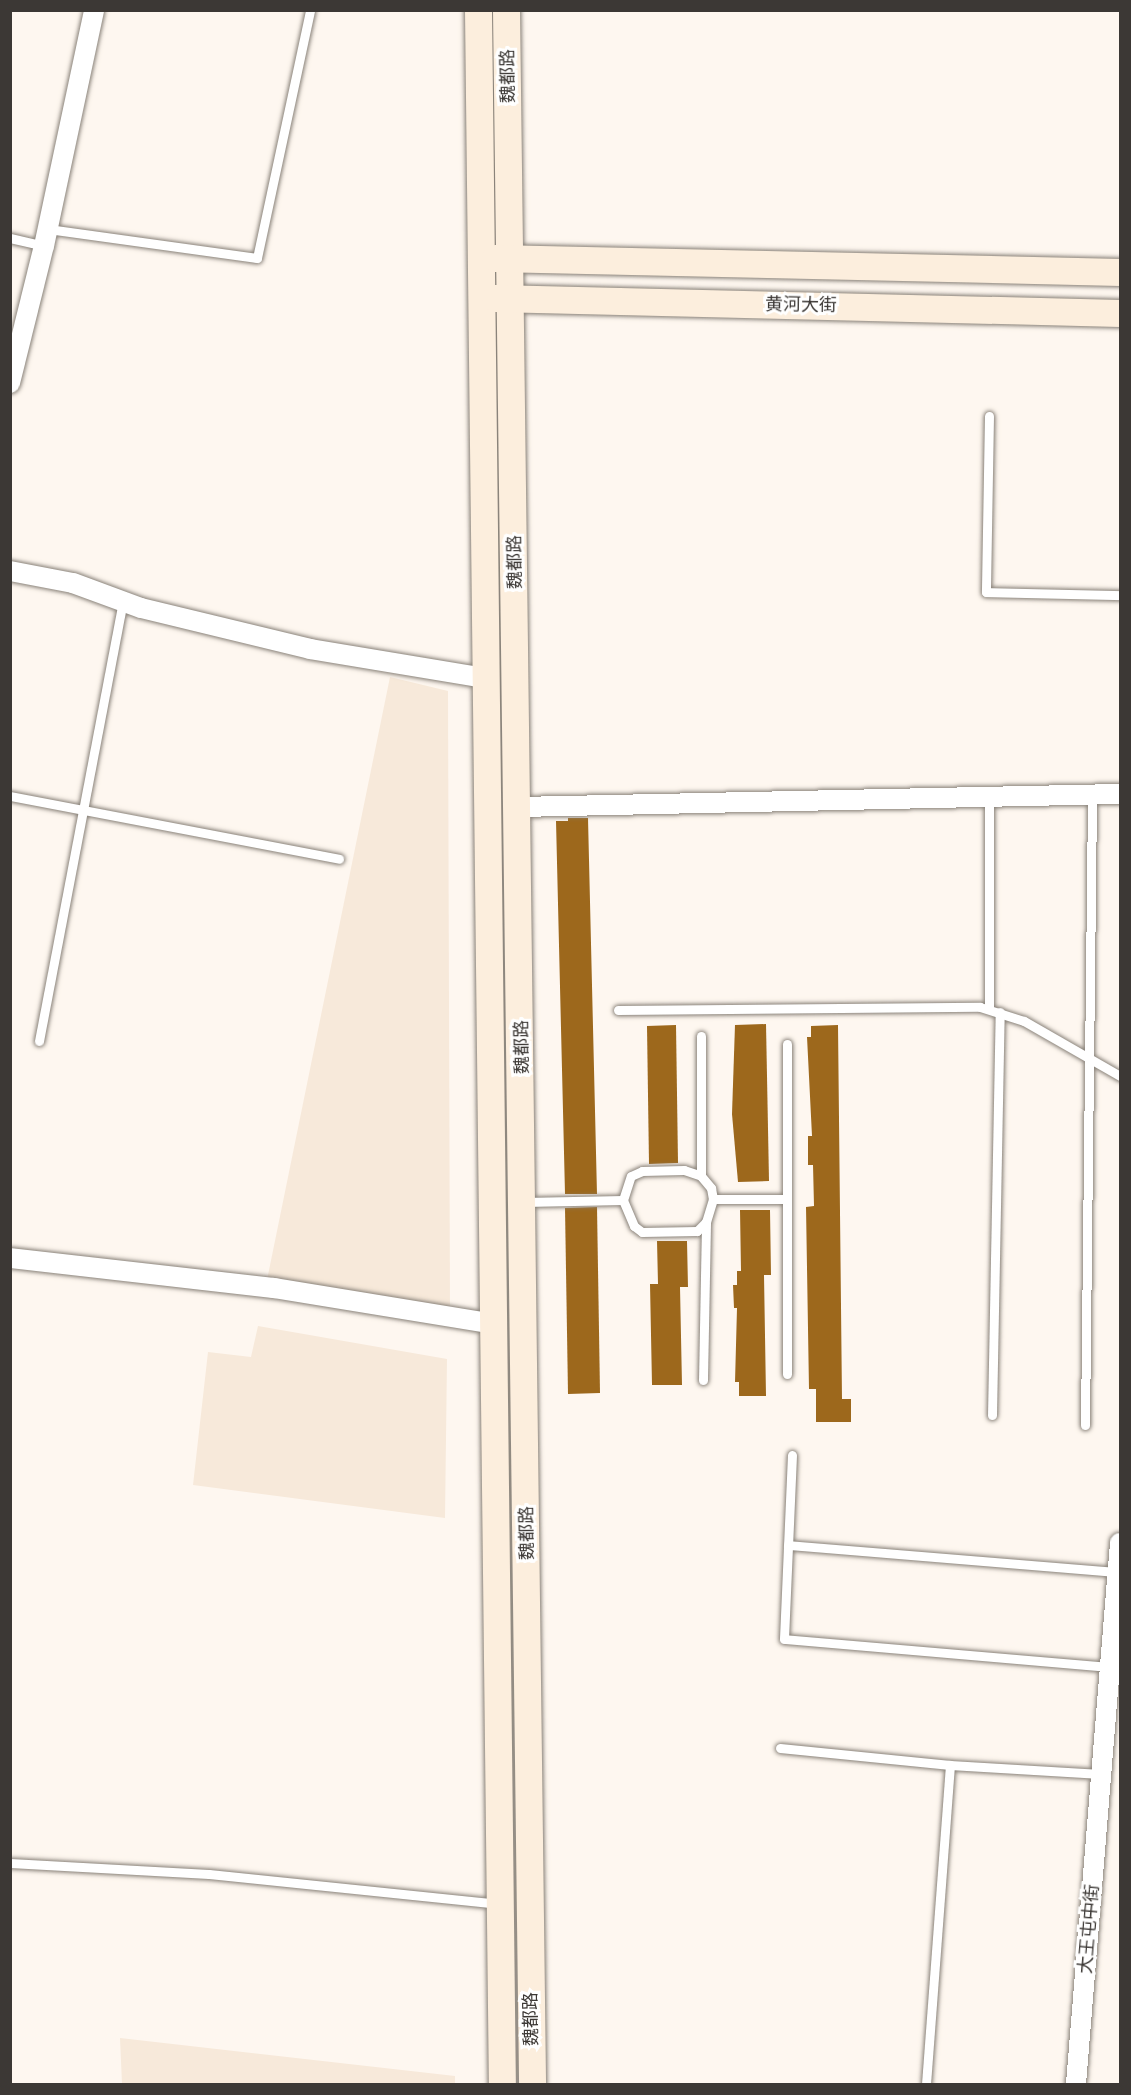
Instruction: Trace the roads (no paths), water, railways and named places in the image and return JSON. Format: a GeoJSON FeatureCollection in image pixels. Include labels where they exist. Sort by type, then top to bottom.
{"type":"FeatureCollection","features":[{"type":"Feature","properties":{"kind":"main road","name":"魏都路"},"geometry":{"type":"LineString","coordinates":[[478,10],[502,2085]]}},
{"type":"Feature","properties":{"kind":"main road","name":"魏都路"},"geometry":{"type":"LineString","coordinates":[[506,10],[512,259],[524,1202],[532,2085]]}},
{"type":"Feature","properties":{"kind":"main road"},"geometry":{"type":"LineString","coordinates":[[482,257],[1120,272]]}},
{"type":"Feature","properties":{"kind":"main road","name":"黄河大街"},"geometry":{"type":"LineString","coordinates":[[482,297],[1120,313]]}},
{"type":"Feature","properties":{"kind":"street"},"geometry":{"type":"LineString","coordinates":[[10,383],[46,238],[94,10]]}},
{"type":"Feature","properties":{"kind":"street"},"geometry":{"type":"LineString","coordinates":[[10,571],[73,583],[123,600],[310,649],[485,678]]}},
{"type":"Feature","properties":{"kind":"street"},"geometry":{"type":"LineString","coordinates":[[518,807],[989,795],[1120,794]]}},
{"type":"Feature","properties":{"kind":"street"},"geometry":{"type":"LineString","coordinates":[[10,1258],[274,1288],[493,1324]]}},
{"type":"Feature","properties":{"kind":"street","name":"大王屯中街"},"geometry":{"type":"LineString","coordinates":[[1076,2085],[1112,1775],[1120,1543]]}},
{"type":"Feature","properties":{"kind":"lane"},"geometry":{"type":"LineString","coordinates":[[10,238],[46,238],[257,258],[310,10]]}},
{"type":"Feature","properties":{"kind":"lane"},"geometry":{"type":"LineString","coordinates":[[989,416],[986,592],[1120,596]]}},
{"type":"Feature","properties":{"kind":"lane"},"geometry":{"type":"LineString","coordinates":[[39,1041],[123,600]]}},
{"type":"Feature","properties":{"kind":"lane"},"geometry":{"type":"LineString","coordinates":[[1085,1425],[1092,794]]}},
{"type":"Feature","properties":{"kind":"lane"},"geometry":{"type":"LineString","coordinates":[[989,795],[989,1010]]}},
{"type":"Feature","properties":{"kind":"lane"},"geometry":{"type":"LineString","coordinates":[[10,796],[339,859]]}},
{"type":"Feature","properties":{"kind":"lane"},"geometry":{"type":"LineString","coordinates":[[618,1010],[989,1010],[1000,1012],[1120,1076]]}},
{"type":"Feature","properties":{"kind":"lane"},"geometry":{"type":"LineString","coordinates":[[992,1415],[1000,1012]]}},
{"type":"Feature","properties":{"kind":"lane"},"geometry":{"type":"LineString","coordinates":[[701,1036],[701,1176]]}},
{"type":"Feature","properties":{"kind":"lane"},"geometry":{"type":"LineString","coordinates":[[787,1044],[787,1374]]}},
{"type":"Feature","properties":{"kind":"lane"},"geometry":{"type":"LineString","coordinates":[[703,1380],[706,1222],[713,1199],[711,1188],[701,1176],[684,1170],[642,1171],[631,1176],[626,1183],[622,1200],[626,1214],[642,1232],[698,1231],[706,1222]]}},
{"type":"Feature","properties":{"kind":"lane"},"geometry":{"type":"LineString","coordinates":[[713,1199],[787,1198]]}},
{"type":"Feature","properties":{"kind":"lane"},"geometry":{"type":"LineString","coordinates":[[524,1202],[622,1200]]}},
{"type":"Feature","properties":{"kind":"lane"},"geometry":{"type":"LineString","coordinates":[[792,1455],[784,1639],[1114,1677]]}},
{"type":"Feature","properties":{"kind":"lane"},"geometry":{"type":"LineString","coordinates":[[788,1545],[1119,1584]]}},
{"type":"Feature","properties":{"kind":"lane"},"geometry":{"type":"LineString","coordinates":[[780,1748],[950,1765],[1112,1775]]}},
{"type":"Feature","properties":{"kind":"lane"},"geometry":{"type":"LineString","coordinates":[[926,2085],[950,1765]]}},
{"type":"Feature","properties":{"kind":"lane"},"geometry":{"type":"LineString","coordinates":[[10,1863],[209,1874],[500,1904]]}}]}
